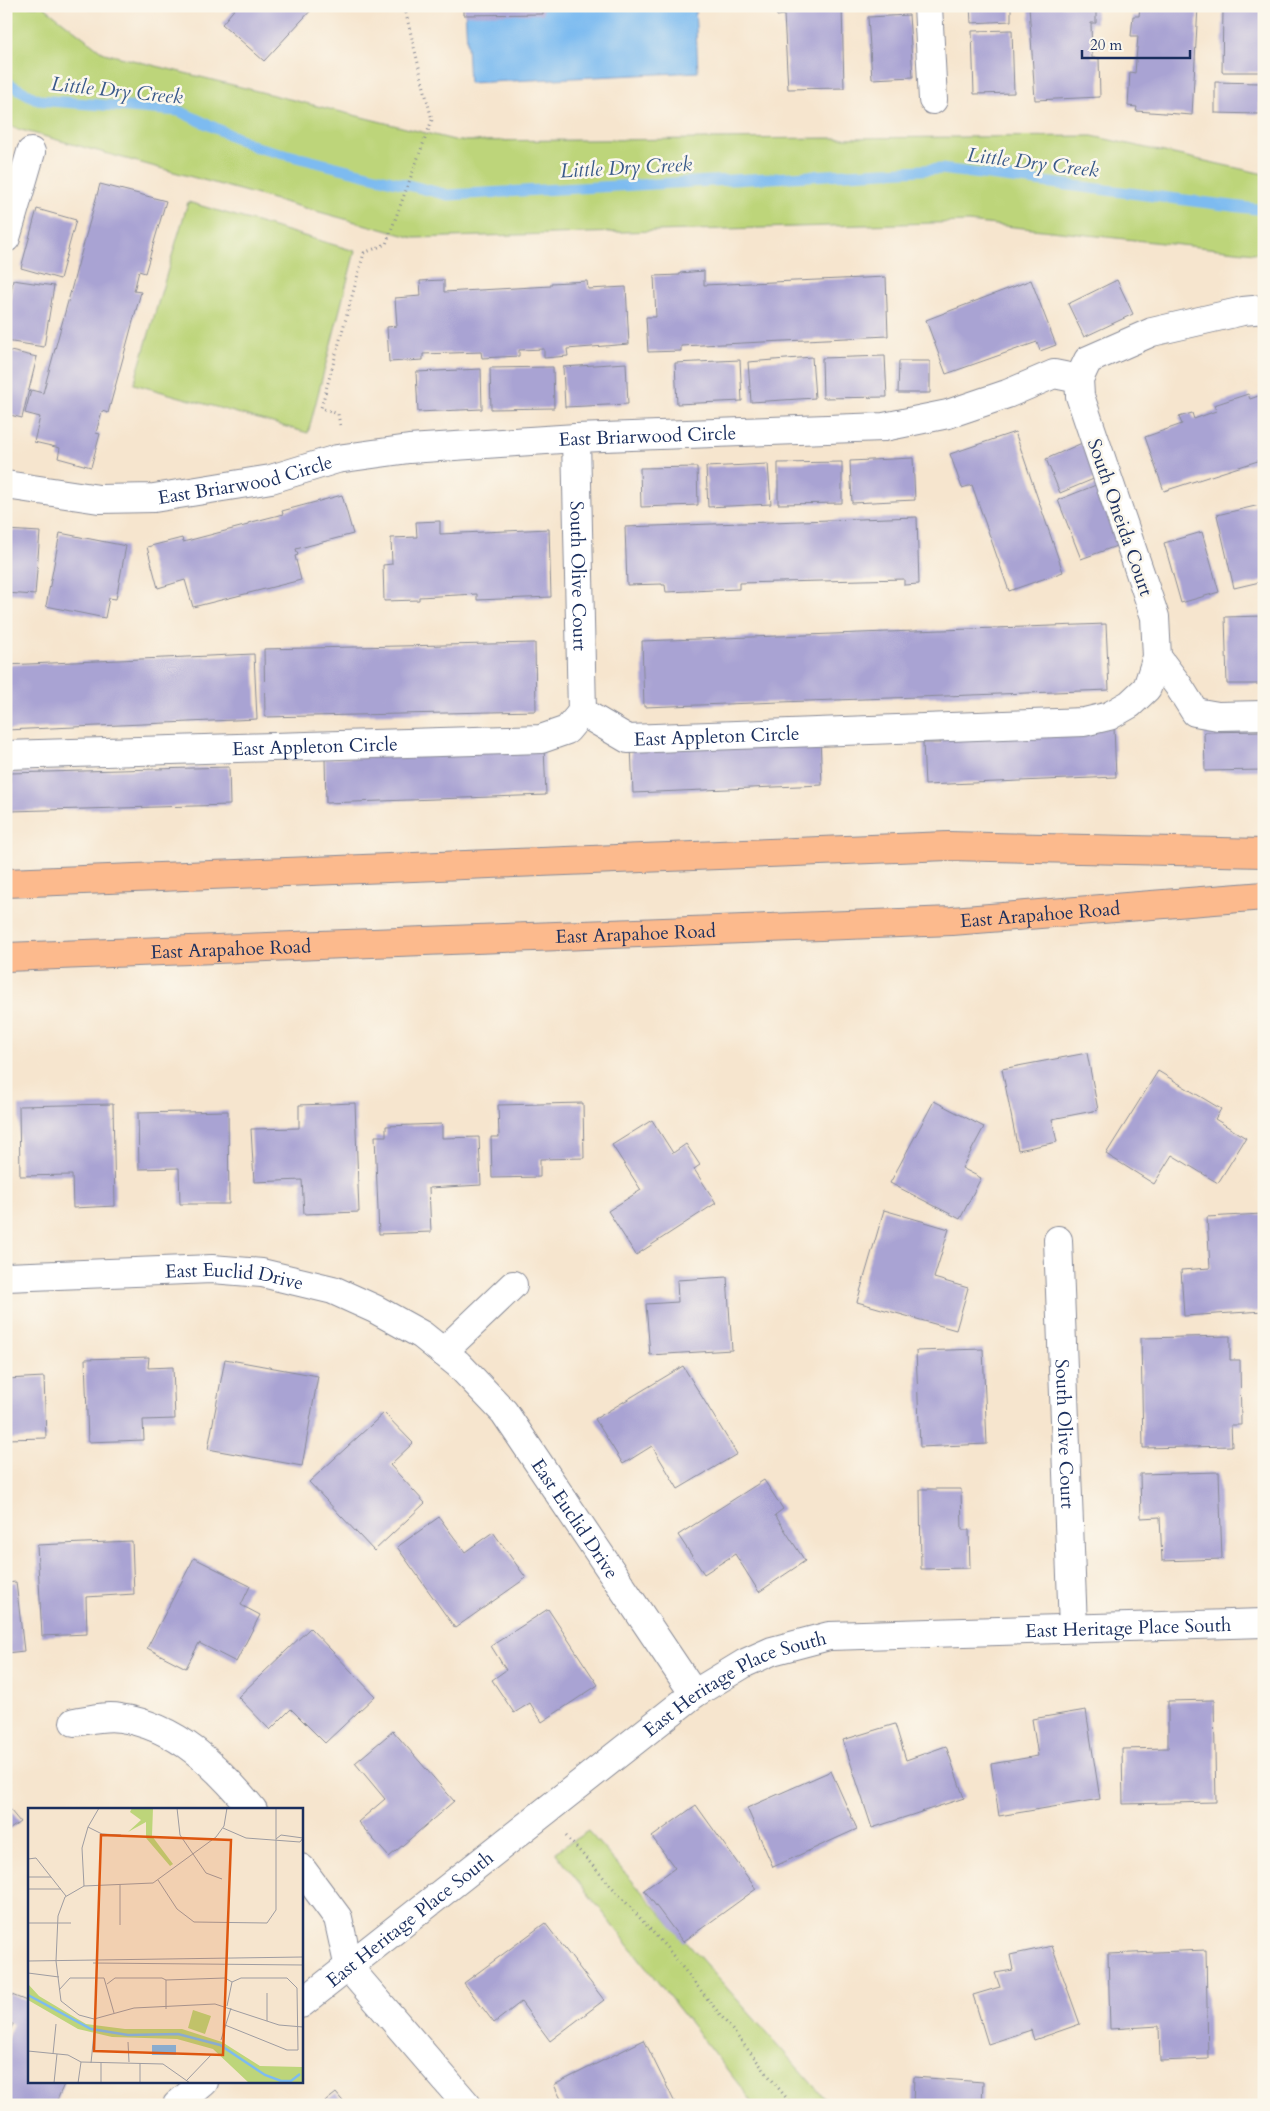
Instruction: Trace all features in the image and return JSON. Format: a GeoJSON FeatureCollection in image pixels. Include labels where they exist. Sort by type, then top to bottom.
{"type":"FeatureCollection","features":[{"type":"Feature","properties":{"kind":"main road"},"geometry":{"type":"LineString","coordinates":[[6,883],[948,846],[1264,854]]}},
{"type":"Feature","properties":{"kind":"main road","name":"East Arapahoe Road"},"geometry":{"type":"LineString","coordinates":[[6,957],[952,921],[1264,896]]}},
{"type":"Feature","properties":{"kind":"street"},"geometry":{"type":"LineString","coordinates":[[928,6],[933,100]]}},
{"type":"Feature","properties":{"kind":"street"},"geometry":{"type":"LineString","coordinates":[[6,238],[30,152]]}},
{"type":"Feature","properties":{"kind":"street"},"geometry":{"type":"LineString","coordinates":[[1079,379],[1088,360],[1152,332],[1243,311],[1264,309]]}},
{"type":"Feature","properties":{"kind":"street","name":"East Briarwood Circle"},"geometry":{"type":"LineString","coordinates":[[6,485],[99,499],[154,498],[271,479],[346,458],[409,449],[576,438],[884,427],[948,414],[1007,394],[1054,374],[1079,379]]}},
{"type":"Feature","properties":{"kind":"street","name":"South Oneida Court"},"geometry":{"type":"LineString","coordinates":[[1079,379],[1080,396],[1155,617],[1157,657]]}},
{"type":"Feature","properties":{"kind":"street","name":"South Olive Court"},"geometry":{"type":"LineString","coordinates":[[576,438],[582,712]]}},
{"type":"Feature","properties":{"kind":"street"},"geometry":{"type":"LineString","coordinates":[[1157,657],[1195,712],[1218,716],[1264,714]]}},
{"type":"Feature","properties":{"kind":"street","name":"East Appleton Circle"},"geometry":{"type":"LineString","coordinates":[[6,754],[541,739],[567,730],[582,712],[628,739],[1084,722],[1109,716],[1130,704],[1147,688],[1157,657]]}},
{"type":"Feature","properties":{"kind":"street","name":"South Olive Court"},"geometry":{"type":"LineString","coordinates":[[1058,1240],[1072,1628]]}},
{"type":"Feature","properties":{"kind":"street","name":"East Euclid Drive"},"geometry":{"type":"LineString","coordinates":[[6,1276],[212,1269],[262,1272],[333,1290],[366,1305],[422,1335],[458,1364],[504,1412],[694,1694]]}},
{"type":"Feature","properties":{"kind":"street"},"geometry":{"type":"LineString","coordinates":[[444,1352],[513,1285]]}},
{"type":"Feature","properties":{"kind":"street","name":"East Heritage Place South"},"geometry":{"type":"LineString","coordinates":[[302,2003],[694,1694],[745,1663],[763,1655],[829,1636],[1264,1623]]}},
{"type":"Feature","properties":{"kind":"street"},"geometry":{"type":"LineString","coordinates":[[74,1722],[118,1717],[154,1726],[181,1740],[227,1778],[251,1808]]}},
{"type":"Feature","properties":{"kind":"street"},"geometry":{"type":"LineString","coordinates":[[302,1869],[338,1918],[349,1968],[467,2105]]}},
{"type":"Feature","properties":{"kind":"street"},"geometry":{"type":"LineString","coordinates":[[177,2105],[202,2084]]}},
{"type":"Feature","properties":{"kind":"path"},"geometry":{"type":"LineString","coordinates":[[346,458],[338,414],[321,408],[364,253],[386,244],[432,120],[404,6]]}},
{"type":"Feature","properties":{"kind":"path"},"geometry":{"type":"LineString","coordinates":[[544,1812],[667,1948],[792,2105]]}},
{"type":"Feature","properties":{"kind":"green space"},"geometry":{"type":"Polygon","coordinates":[[[6,6],[43,6],[104,53],[458,141],[1092,136],[1264,174],[1264,254],[968,222],[414,238],[14,128],[6,123],[6,6]]]}},
{"type":"Feature","properties":{"kind":"green space"},"geometry":{"type":"Polygon","coordinates":[[[188,202],[355,251],[308,433],[134,384],[188,202]]]}},
{"type":"Feature","properties":{"kind":"green space"},"geometry":{"type":"Polygon","coordinates":[[[588,1831],[827,2101],[827,2105],[755,2105],[555,1852],[588,1831]]]}},
{"type":"Feature","properties":{"kind":"water"},"geometry":{"type":"Polygon","coordinates":[[[465,6],[695,6],[698,72],[469,83],[465,6]]]}},
{"type":"Feature","properties":{"kind":"building"},"geometry":{"type":"Polygon","coordinates":[[[237,6],[324,6],[320,11],[314,7],[264,61],[222,24],[237,6]]]}},
{"type":"Feature","properties":{"kind":"building"},"geometry":{"type":"Polygon","coordinates":[[[464,6],[543,6],[543,14],[464,15],[464,6]]]}},
{"type":"Feature","properties":{"kind":"building"},"geometry":{"type":"Polygon","coordinates":[[[776,6],[842,6],[844,88],[788,89],[784,15],[777,16],[776,6]]]}},
{"type":"Feature","properties":{"kind":"building"},"geometry":{"type":"Polygon","coordinates":[[[970,6],[1011,6],[1011,21],[971,23],[970,6]]]}},
{"type":"Feature","properties":{"kind":"building"},"geometry":{"type":"Polygon","coordinates":[[[1029,6],[1096,6],[1096,23],[1091,23],[1092,58],[1099,58],[1100,97],[1035,100],[1029,6]]]}},
{"type":"Feature","properties":{"kind":"building"},"geometry":{"type":"Polygon","coordinates":[[[1140,6],[1198,6],[1192,115],[1136,111],[1137,107],[1128,106],[1130,72],[1135,73],[1138,36],[1131,36],[1133,16],[1139,16],[1140,6]]]}},
{"type":"Feature","properties":{"kind":"building"},"geometry":{"type":"Polygon","coordinates":[[[1223,10],[1263,11],[1262,72],[1222,72],[1223,10]]]}},
{"type":"Feature","properties":{"kind":"building"},"geometry":{"type":"Polygon","coordinates":[[[909,15],[913,77],[872,79],[868,17],[909,15]]]}},
{"type":"Feature","properties":{"kind":"building"},"geometry":{"type":"Polygon","coordinates":[[[1012,30],[1014,93],[974,94],[972,31],[1012,30]]]}},
{"type":"Feature","properties":{"kind":"building"},"geometry":{"type":"Polygon","coordinates":[[[1215,82],[1260,83],[1259,114],[1215,113],[1215,82]]]}},
{"type":"Feature","properties":{"kind":"building"},"geometry":{"type":"Polygon","coordinates":[[[100,184],[166,201],[145,273],[139,271],[134,291],[141,292],[108,413],[102,411],[96,433],[100,434],[91,467],[58,458],[60,448],[34,442],[40,417],[25,413],[31,390],[43,393],[100,184]]]}},
{"type":"Feature","properties":{"kind":"building"},"geometry":{"type":"Polygon","coordinates":[[[37,209],[76,220],[60,279],[21,268],[37,209]]]}},
{"type":"Feature","properties":{"kind":"building"},"geometry":{"type":"Polygon","coordinates":[[[704,271],[704,285],[886,277],[888,336],[681,346],[681,351],[648,352],[646,317],[656,317],[654,276],[680,275],[680,273],[704,271]]]}},
{"type":"Feature","properties":{"kind":"building"},"geometry":{"type":"Polygon","coordinates":[[[13,280],[54,286],[44,347],[6,341],[6,325],[13,280]]]}},
{"type":"Feature","properties":{"kind":"building"},"geometry":{"type":"Polygon","coordinates":[[[444,280],[444,292],[551,286],[551,283],[587,281],[588,289],[626,287],[629,344],[567,349],[568,356],[544,358],[544,349],[519,350],[519,356],[482,358],[481,352],[423,354],[423,360],[389,362],[387,327],[397,326],[395,298],[421,296],[420,281],[444,280]]]}},
{"type":"Feature","properties":{"kind":"building"},"geometry":{"type":"Polygon","coordinates":[[[1031,280],[1056,345],[1040,351],[1037,342],[946,374],[926,320],[1031,280]]]}},
{"type":"Feature","properties":{"kind":"building"},"geometry":{"type":"Polygon","coordinates":[[[1117,280],[1133,314],[1084,337],[1068,304],[1117,280]]]}},
{"type":"Feature","properties":{"kind":"building"},"geometry":{"type":"Polygon","coordinates":[[[6,350],[37,357],[22,418],[6,414],[6,350]]]}},
{"type":"Feature","properties":{"kind":"building"},"geometry":{"type":"Polygon","coordinates":[[[885,356],[887,397],[823,398],[822,358],[885,356]]]}},
{"type":"Feature","properties":{"kind":"building"},"geometry":{"type":"Polygon","coordinates":[[[812,357],[815,398],[751,402],[748,362],[812,357]]]}},
{"type":"Feature","properties":{"kind":"building"},"geometry":{"type":"Polygon","coordinates":[[[740,360],[742,401],[677,404],[675,363],[740,360]]]}},
{"type":"Feature","properties":{"kind":"building"},"geometry":{"type":"Polygon","coordinates":[[[899,361],[930,361],[930,393],[898,393],[899,361]]]}},
{"type":"Feature","properties":{"kind":"building"},"geometry":{"type":"Polygon","coordinates":[[[626,363],[628,404],[565,407],[563,367],[626,363]]]}},
{"type":"Feature","properties":{"kind":"building"},"geometry":{"type":"Polygon","coordinates":[[[553,367],[554,408],[491,409],[490,368],[553,367]]]}},
{"type":"Feature","properties":{"kind":"building"},"geometry":{"type":"Polygon","coordinates":[[[481,369],[482,409],[418,412],[416,372],[481,369]]]}},
{"type":"Feature","properties":{"kind":"building"},"geometry":{"type":"Polygon","coordinates":[[[1248,394],[1250,399],[1264,394],[1264,459],[1164,491],[1145,437],[1182,424],[1179,417],[1192,413],[1194,419],[1216,411],[1214,405],[1248,394]]]}},
{"type":"Feature","properties":{"kind":"building"},"geometry":{"type":"Polygon","coordinates":[[[1015,432],[1063,572],[1009,591],[972,485],[962,488],[950,454],[1015,432]]]}},
{"type":"Feature","properties":{"kind":"building"},"geometry":{"type":"Polygon","coordinates":[[[1082,443],[1096,478],[1060,493],[1046,459],[1082,443]]]}},
{"type":"Feature","properties":{"kind":"building"},"geometry":{"type":"Polygon","coordinates":[[[913,458],[915,500],[852,503],[850,461],[913,458]]]}},
{"type":"Feature","properties":{"kind":"building"},"geometry":{"type":"Polygon","coordinates":[[[842,462],[842,503],[778,504],[778,463],[842,462]]]}},
{"type":"Feature","properties":{"kind":"building"},"geometry":{"type":"Polygon","coordinates":[[[768,464],[771,504],[708,507],[706,467],[768,464]]]}},
{"type":"Feature","properties":{"kind":"building"},"geometry":{"type":"Polygon","coordinates":[[[697,467],[698,505],[641,507],[640,468],[697,467]]]}},
{"type":"Feature","properties":{"kind":"building"},"geometry":{"type":"Polygon","coordinates":[[[1096,485],[1119,545],[1081,559],[1058,500],[1096,485]]]}},
{"type":"Feature","properties":{"kind":"building"},"geometry":{"type":"Polygon","coordinates":[[[342,495],[353,534],[296,549],[298,555],[295,556],[301,580],[193,607],[185,580],[158,588],[147,547],[182,538],[183,542],[248,525],[248,523],[283,514],[282,511],[342,495]]]}},
{"type":"Feature","properties":{"kind":"building"},"geometry":{"type":"Polygon","coordinates":[[[1264,504],[1264,581],[1234,588],[1217,515],[1264,504]]]}},
{"type":"Feature","properties":{"kind":"building"},"geometry":{"type":"Polygon","coordinates":[[[917,517],[919,584],[904,585],[904,579],[739,583],[739,589],[666,592],[665,585],[662,584],[627,585],[625,527],[917,517]]]}},
{"type":"Feature","properties":{"kind":"building"},"geometry":{"type":"Polygon","coordinates":[[[440,521],[440,534],[549,529],[551,597],[477,600],[477,594],[419,597],[419,600],[384,601],[383,565],[392,564],[391,538],[417,537],[416,522],[440,521]]]}},
{"type":"Feature","properties":{"kind":"building"},"geometry":{"type":"Polygon","coordinates":[[[6,530],[40,532],[35,595],[6,593],[6,530]]]}},
{"type":"Feature","properties":{"kind":"building"},"geometry":{"type":"Polygon","coordinates":[[[1202,532],[1219,592],[1181,603],[1164,543],[1202,532]]]}},
{"type":"Feature","properties":{"kind":"building"},"geometry":{"type":"Polygon","coordinates":[[[60,533],[126,546],[116,599],[109,598],[105,618],[46,606],[60,533]]]}},
{"type":"Feature","properties":{"kind":"building"},"geometry":{"type":"Polygon","coordinates":[[[1264,616],[1264,684],[1227,684],[1225,617],[1264,616]]]}},
{"type":"Feature","properties":{"kind":"building"},"geometry":{"type":"Polygon","coordinates":[[[1106,624],[1109,690],[644,707],[642,641],[1106,624]]]}},
{"type":"Feature","properties":{"kind":"building"},"geometry":{"type":"Polygon","coordinates":[[[535,643],[536,711],[265,717],[264,649],[535,643]]]}},
{"type":"Feature","properties":{"kind":"building"},"geometry":{"type":"Polygon","coordinates":[[[254,654],[257,719],[6,730],[6,665],[254,654]]]}},
{"type":"Feature","properties":{"kind":"building"},"geometry":{"type":"Polygon","coordinates":[[[1114,727],[1116,777],[925,785],[923,743],[941,743],[940,734],[1114,727]]]}},
{"type":"Feature","properties":{"kind":"building"},"geometry":{"type":"Polygon","coordinates":[[[1264,731],[1264,770],[1205,771],[1204,732],[1264,731]]]}},
{"type":"Feature","properties":{"kind":"building"},"geometry":{"type":"Polygon","coordinates":[[[820,738],[822,785],[633,793],[631,746],[820,738]]]}},
{"type":"Feature","properties":{"kind":"building"},"geometry":{"type":"Polygon","coordinates":[[[544,747],[546,795],[326,803],[325,759],[544,747]]]}},
{"type":"Feature","properties":{"kind":"building"},"geometry":{"type":"Polygon","coordinates":[[[229,767],[230,805],[10,811],[10,773],[229,767]]]}},
{"type":"Feature","properties":{"kind":"building"},"geometry":{"type":"Polygon","coordinates":[[[1087,1053],[1098,1110],[1052,1119],[1057,1142],[1018,1150],[1002,1069],[1087,1053]]]}},
{"type":"Feature","properties":{"kind":"building"},"geometry":{"type":"Polygon","coordinates":[[[1158,1071],[1221,1109],[1215,1119],[1246,1138],[1218,1183],[1172,1155],[1154,1184],[1106,1154],[1158,1071]]]}},
{"type":"Feature","properties":{"kind":"building"},"geometry":{"type":"Polygon","coordinates":[[[934,1101],[984,1127],[962,1168],[981,1178],[960,1219],[890,1183],[934,1101]]]}},
{"type":"Feature","properties":{"kind":"building"},"geometry":{"type":"Polygon","coordinates":[[[355,1103],[359,1212],[304,1214],[302,1180],[254,1182],[251,1129],[299,1128],[299,1105],[355,1103]]]}},
{"type":"Feature","properties":{"kind":"building"},"geometry":{"type":"Polygon","coordinates":[[[583,1103],[584,1158],[540,1159],[540,1177],[492,1178],[491,1137],[499,1137],[498,1105],[583,1103]]]}},
{"type":"Feature","properties":{"kind":"building"},"geometry":{"type":"Polygon","coordinates":[[[113,1104],[115,1206],[73,1208],[72,1175],[20,1176],[19,1106],[113,1104]]]}},
{"type":"Feature","properties":{"kind":"building"},"geometry":{"type":"Polygon","coordinates":[[[228,1111],[229,1204],[180,1204],[179,1168],[139,1169],[138,1113],[228,1111]]]}},
{"type":"Feature","properties":{"kind":"building"},"geometry":{"type":"Polygon","coordinates":[[[652,1120],[673,1153],[686,1144],[700,1165],[694,1169],[716,1203],[636,1255],[608,1211],[641,1190],[612,1145],[652,1120]]]}},
{"type":"Feature","properties":{"kind":"building"},"geometry":{"type":"Polygon","coordinates":[[[442,1124],[442,1138],[479,1137],[481,1185],[429,1188],[431,1232],[379,1234],[375,1136],[386,1136],[386,1126],[442,1124]]]}},
{"type":"Feature","properties":{"kind":"building"},"geometry":{"type":"Polygon","coordinates":[[[884,1210],[949,1229],[934,1278],[968,1288],[956,1330],[857,1302],[884,1210]]]}},
{"type":"Feature","properties":{"kind":"building"},"geometry":{"type":"Polygon","coordinates":[[[1262,1214],[1264,1311],[1184,1316],[1181,1270],[1210,1268],[1207,1217],[1262,1214]]]}},
{"type":"Feature","properties":{"kind":"building"},"geometry":{"type":"Polygon","coordinates":[[[727,1277],[732,1350],[650,1355],[646,1304],[678,1302],[677,1280],[727,1277]]]}},
{"type":"Feature","properties":{"kind":"building"},"geometry":{"type":"Polygon","coordinates":[[[1230,1336],[1230,1360],[1240,1360],[1241,1425],[1231,1425],[1232,1446],[1143,1448],[1141,1338],[1230,1336]]]}},
{"type":"Feature","properties":{"kind":"building"},"geometry":{"type":"Polygon","coordinates":[[[983,1349],[987,1444],[920,1447],[916,1351],[983,1349]]]}},
{"type":"Feature","properties":{"kind":"building"},"geometry":{"type":"Polygon","coordinates":[[[149,1357],[148,1368],[173,1367],[175,1419],[143,1420],[144,1440],[88,1442],[85,1359],[149,1357]]]}},
{"type":"Feature","properties":{"kind":"building"},"geometry":{"type":"Polygon","coordinates":[[[225,1359],[318,1376],[302,1466],[208,1449],[225,1359]]]}},
{"type":"Feature","properties":{"kind":"building"},"geometry":{"type":"Polygon","coordinates":[[[683,1366],[737,1454],[678,1489],[652,1446],[623,1464],[595,1419],[683,1366]]]}},
{"type":"Feature","properties":{"kind":"building"},"geometry":{"type":"Polygon","coordinates":[[[44,1377],[46,1438],[6,1439],[6,1379],[44,1377]]]}},
{"type":"Feature","properties":{"kind":"building"},"geometry":{"type":"Polygon","coordinates":[[[384,1413],[413,1443],[390,1465],[425,1503],[374,1551],[309,1482],[384,1413]]]}},
{"type":"Feature","properties":{"kind":"building"},"geometry":{"type":"Polygon","coordinates":[[[1219,1472],[1222,1559],[1162,1561],[1160,1517],[1141,1518],[1140,1474],[1219,1472]]]}},
{"type":"Feature","properties":{"kind":"building"},"geometry":{"type":"Polygon","coordinates":[[[764,1480],[783,1509],[775,1515],[805,1561],[759,1592],[735,1554],[704,1574],[678,1535],[764,1480]]]}},
{"type":"Feature","properties":{"kind":"building"},"geometry":{"type":"Polygon","coordinates":[[[920,1489],[961,1489],[962,1530],[969,1530],[970,1568],[921,1569],[920,1489]]]}},
{"type":"Feature","properties":{"kind":"building"},"geometry":{"type":"Polygon","coordinates":[[[439,1517],[465,1552],[493,1532],[526,1578],[455,1628],[397,1547],[439,1517]]]}},
{"type":"Feature","properties":{"kind":"building"},"geometry":{"type":"Polygon","coordinates":[[[132,1541],[134,1594],[86,1597],[87,1634],[42,1636],[37,1545],[132,1541]]]}},
{"type":"Feature","properties":{"kind":"building"},"geometry":{"type":"Polygon","coordinates":[[[194,1558],[250,1586],[241,1605],[260,1615],[236,1662],[199,1643],[186,1668],[147,1648],[194,1558]]]}},
{"type":"Feature","properties":{"kind":"building"},"geometry":{"type":"Polygon","coordinates":[[[16,1582],[24,1651],[6,1653],[6,1583],[16,1582]]]}},
{"type":"Feature","properties":{"kind":"building"},"geometry":{"type":"Polygon","coordinates":[[[548,1609],[598,1685],[542,1722],[530,1703],[514,1713],[492,1680],[506,1670],[491,1646],[548,1609]]]}},
{"type":"Feature","properties":{"kind":"building"},"geometry":{"type":"Polygon","coordinates":[[[310,1628],[375,1696],[325,1743],[291,1709],[270,1730],[238,1697],[310,1628]]]}},
{"type":"Feature","properties":{"kind":"building"},"geometry":{"type":"Polygon","coordinates":[[[1214,1700],[1216,1802],[1123,1804],[1122,1749],[1168,1748],[1168,1701],[1214,1700]]]}},
{"type":"Feature","properties":{"kind":"building"},"geometry":{"type":"Polygon","coordinates":[[[1086,1710],[1100,1799],[999,1816],[991,1764],[1038,1756],[1032,1719],[1086,1710]]]}},
{"type":"Feature","properties":{"kind":"building"},"geometry":{"type":"Polygon","coordinates":[[[895,1724],[906,1760],[946,1746],[964,1798],[872,1828],[843,1740],[895,1724]]]}},
{"type":"Feature","properties":{"kind":"building"},"geometry":{"type":"Polygon","coordinates":[[[393,1731],[454,1801],[389,1857],[358,1822],[385,1799],[355,1763],[393,1731]]]}},
{"type":"Feature","properties":{"kind":"building"},"geometry":{"type":"Polygon","coordinates":[[[831,1771],[857,1829],[773,1867],[747,1808],[831,1771]]]}},
{"type":"Feature","properties":{"kind":"building"},"geometry":{"type":"Polygon","coordinates":[[[6,1805],[20,1822],[6,1832],[6,1805]]]}},
{"type":"Feature","properties":{"kind":"building"},"geometry":{"type":"Polygon","coordinates":[[[696,1805],[756,1889],[683,1942],[644,1890],[675,1868],[652,1837],[696,1805]]]}},
{"type":"Feature","properties":{"kind":"building"},"geometry":{"type":"Polygon","coordinates":[[[545,1923],[604,2000],[550,2041],[521,2002],[494,2023],[464,1983],[545,1923]]]}},
{"type":"Feature","properties":{"kind":"building"},"geometry":{"type":"Polygon","coordinates":[[[1052,1946],[1080,2024],[1034,2040],[1031,2030],[988,2044],[973,1995],[1000,1987],[995,1973],[1013,1970],[1010,1955],[1052,1946]]]}},
{"type":"Feature","properties":{"kind":"building"},"geometry":{"type":"Polygon","coordinates":[[[1206,1950],[1208,2059],[1160,2061],[1159,2026],[1110,2029],[1108,1954],[1206,1950]]]}},
{"type":"Feature","properties":{"kind":"building"},"geometry":{"type":"Polygon","coordinates":[[[7,1993],[28,2002],[28,2084],[64,2084],[55,2105],[12,2105],[6,2102],[6,2041],[13,2024],[6,2021],[7,1993]]]}},
{"type":"Feature","properties":{"kind":"building"},"geometry":{"type":"Polygon","coordinates":[[[644,2040],[676,2105],[564,2105],[554,2085],[644,2040]]]}},
{"type":"Feature","properties":{"kind":"building"},"geometry":{"type":"Polygon","coordinates":[[[914,2077],[983,2082],[982,2105],[913,2105],[914,2077]]]}},
{"type":"Feature","properties":{"kind":"building"},"geometry":{"type":"Polygon","coordinates":[[[336,2093],[346,2105],[321,2105],[336,2093]]]}},
{"type":"Feature","properties":{"kind":"waterway","name":"Little Dry Creek"},"geometry":{"type":"LineString","coordinates":[[6,82],[38,100],[179,111],[256,147],[448,195],[941,169],[1264,210]]}}]}
